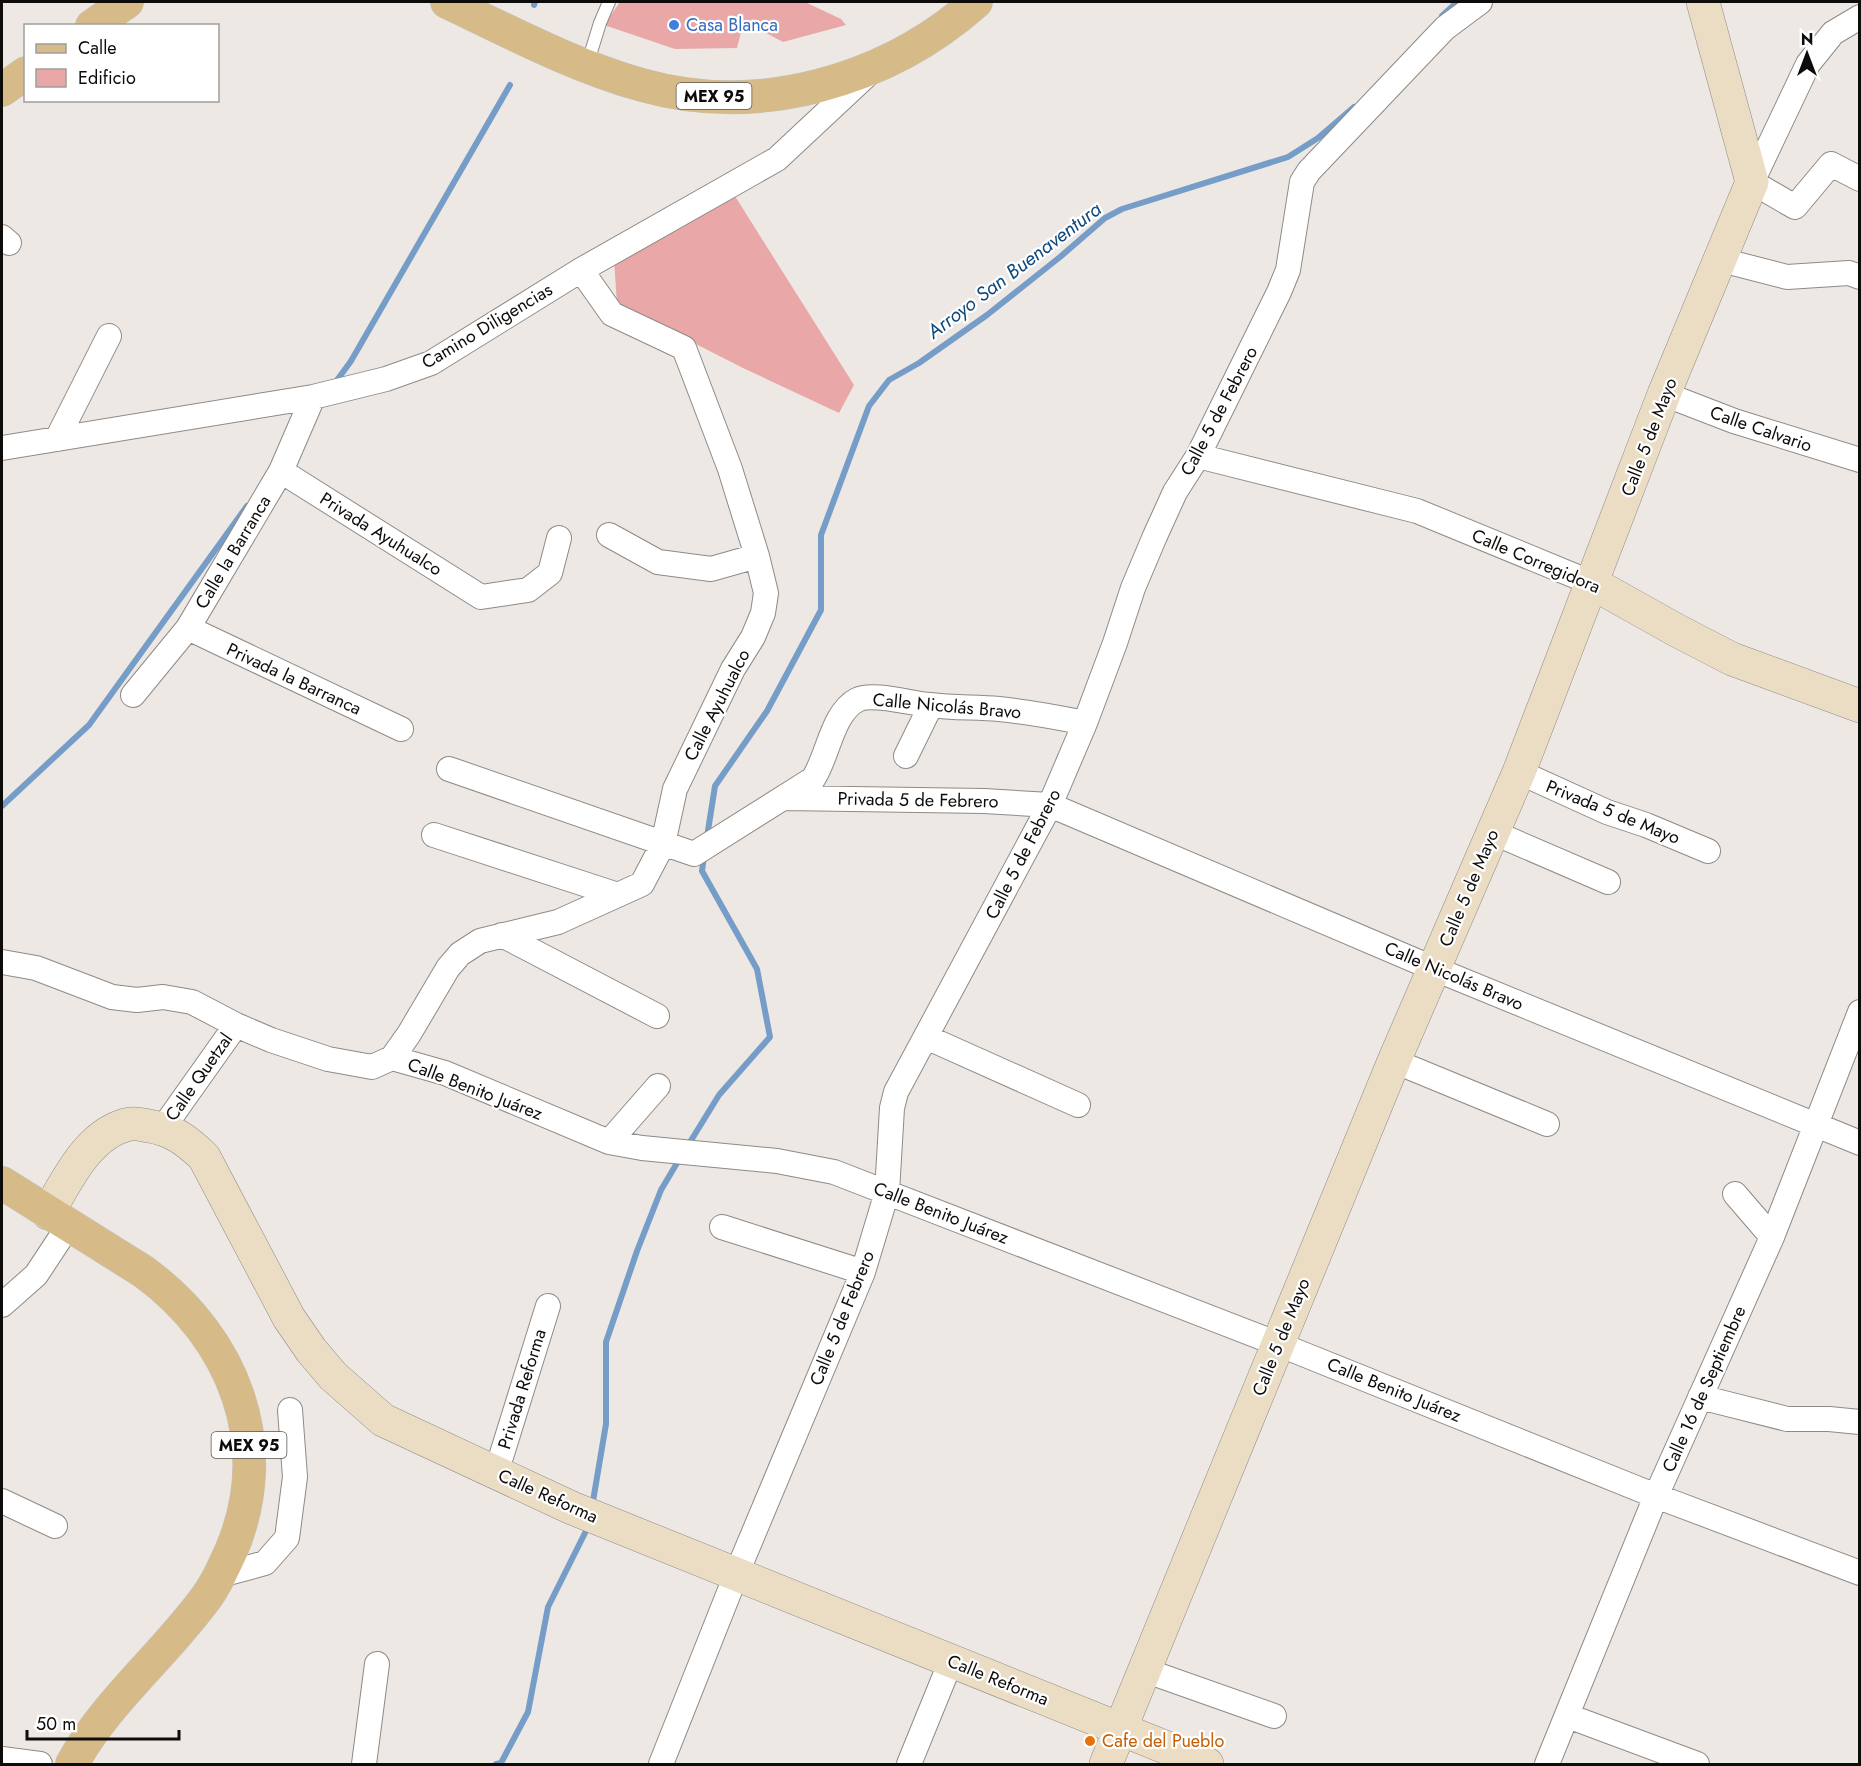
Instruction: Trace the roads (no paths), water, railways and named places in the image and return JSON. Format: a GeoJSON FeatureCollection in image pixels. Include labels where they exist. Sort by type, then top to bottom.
{"type":"FeatureCollection","features":[{"type":"Feature","properties":{"kind":"main road"},"geometry":{"type":"LineString","coordinates":[[95,24],[126,2]]}},
{"type":"Feature","properties":{"kind":"main road","name":"MEX 95"},"geometry":{"type":"LineString","coordinates":[[463,5],[587,66],[645,86],[671,92],[727,97],[788,93],[830,82],[876,66],[908,51],[976,2]]}},
{"type":"Feature","properties":{"kind":"main road"},"geometry":{"type":"LineString","coordinates":[[2,90],[24,74]]}},
{"type":"Feature","properties":{"kind":"main road","name":"MEX 95"},"geometry":{"type":"LineString","coordinates":[[2,1183],[144,1272],[166,1288],[188,1310],[210,1337],[234,1384],[242,1407],[250,1456],[250,1479],[245,1508],[237,1536],[221,1575],[208,1596],[178,1633],[133,1681],[92,1732],[78,1763]]}},
{"type":"Feature","properties":{"kind":"street","name":"Calle 5 de Febrero"},"geometry":{"type":"LineString","coordinates":[[661,1764],[736,1575],[863,1272],[887,1192],[892,1108],[896,1092],[1050,805],[1116,642],[1133,588],[1175,492],[1198,456],[1279,292],[1288,270],[1302,182],[1445,28],[1480,2]]}},
{"type":"Feature","properties":{"kind":"street"},"geometry":{"type":"LineString","coordinates":[[1703,2],[1752,183],[1795,207],[1831,164],[1860,179]]}},
{"type":"Feature","properties":{"kind":"street"},"geometry":{"type":"LineString","coordinates":[[1752,183],[1808,64],[1833,33],[1860,17]]}},
{"type":"Feature","properties":{"kind":"street","name":"Camino Diligencias"},"geometry":{"type":"LineString","coordinates":[[2,448],[311,401],[431,363],[581,270],[777,159],[876,66]]}},
{"type":"Feature","properties":{"kind":"street","name":"Calle 5 de Mayo"},"geometry":{"type":"LineString","coordinates":[[1106,1764],[1394,1061],[1519,772],[1664,394],[1752,183]]}},
{"type":"Feature","properties":{"kind":"street"},"geometry":{"type":"LineString","coordinates":[[1721,260],[1787,277],[1849,273],[1860,277]]}},
{"type":"Feature","properties":{"kind":"street","name":"Calle Ayuhualco"},"geometry":{"type":"LineString","coordinates":[[392,1058],[448,968],[460,954],[480,941],[558,922],[642,884],[663,844],[675,789],[733,669],[753,637],[764,613],[766,593],[757,556],[730,469],[684,348],[612,314],[581,270]]}},
{"type":"Feature","properties":{"kind":"street"},"geometry":{"type":"LineString","coordinates":[[57,439],[109,336]]}},
{"type":"Feature","properties":{"kind":"street","name":"Calle Calvario"},"geometry":{"type":"LineString","coordinates":[[1664,394],[1745,424],[1860,460]]}},
{"type":"Feature","properties":{"kind":"street","name":"Calle la Barranca"},"geometry":{"type":"LineString","coordinates":[[133,695],[188,628],[282,469],[311,401]]}},
{"type":"Feature","properties":{"kind":"street","name":"Calle Corregidora"},"geometry":{"type":"LineString","coordinates":[[1198,456],[1417,511],[1592,583],[1732,659],[1860,706]]}},
{"type":"Feature","properties":{"kind":"street","name":"Privada Ayuhualco"},"geometry":{"type":"LineString","coordinates":[[282,469],[481,597],[528,590],[550,573],[559,538]]}},
{"type":"Feature","properties":{"kind":"street"},"geometry":{"type":"LineString","coordinates":[[609,535],[658,562],[711,569],[757,556]]}},
{"type":"Feature","properties":{"kind":"street","name":"Privada la Barranca"},"geometry":{"type":"LineString","coordinates":[[188,628],[401,729]]}},
{"type":"Feature","properties":{"kind":"street","name":"Calle Nicolás Bravo"},"geometry":{"type":"LineString","coordinates":[[449,769],[694,854],[730,834],[749,819],[813,779],[819,771],[834,729],[857,700],[871,698],[997,709],[1085,723]]}},
{"type":"Feature","properties":{"kind":"street"},"geometry":{"type":"LineString","coordinates":[[906,756],[931,705]]}},
{"type":"Feature","properties":{"kind":"street","name":"Privada 5 de Mayo"},"geometry":{"type":"LineString","coordinates":[[1519,772],[1607,812],[1646,825],[1708,851]]}},
{"type":"Feature","properties":{"kind":"street","name":"Privada 5 de Febrero"},"geometry":{"type":"LineString","coordinates":[[785,798],[984,801],[1050,805]]}},
{"type":"Feature","properties":{"kind":"street","name":"Calle Nicolás Bravo"},"geometry":{"type":"LineString","coordinates":[[1050,805],[1435,969],[1860,1143]]}},
{"type":"Feature","properties":{"kind":"street"},"geometry":{"type":"LineString","coordinates":[[1492,832],[1608,882]]}},
{"type":"Feature","properties":{"kind":"street"},"geometry":{"type":"LineString","coordinates":[[434,835],[618,895]]}},
{"type":"Feature","properties":{"kind":"street"},"geometry":{"type":"LineString","coordinates":[[502,935],[657,1016]]}},
{"type":"Feature","properties":{"kind":"street","name":"Calle Benito Juárez"},"geometry":{"type":"LineString","coordinates":[[2,962],[36,968],[112,997],[137,1000],[163,997],[192,1002],[271,1040],[328,1059],[372,1067],[392,1058],[445,1073],[609,1142],[642,1148],[777,1161],[822,1170],[887,1192],[1278,1344],[1656,1496],[1860,1573]]}},
{"type":"Feature","properties":{"kind":"street","name":"Calle 16 de Septiembre"},"geometry":{"type":"LineString","coordinates":[[1547,1764],[1656,1496],[1772,1237],[1860,1012]]}},
{"type":"Feature","properties":{"kind":"street","name":"Calle Quetzal"},"geometry":{"type":"LineString","coordinates":[[162,1128],[236,1025]]}},
{"type":"Feature","properties":{"kind":"street"},"geometry":{"type":"LineString","coordinates":[[926,1037],[1078,1105]]}},
{"type":"Feature","properties":{"kind":"street"},"geometry":{"type":"LineString","coordinates":[[1394,1061],[1547,1124]]}},
{"type":"Feature","properties":{"kind":"street"},"geometry":{"type":"LineString","coordinates":[[609,1142],[658,1086]]}},
{"type":"Feature","properties":{"kind":"street","name":"Calle Reforma"},"geometry":{"type":"LineString","coordinates":[[58,1219],[71,1174],[89,1149],[110,1132],[132,1123],[162,1128],[187,1140],[204,1157],[289,1318],[311,1350],[333,1376],[382,1420],[586,1513],[1207,1764]]}},
{"type":"Feature","properties":{"kind":"street"},"geometry":{"type":"LineString","coordinates":[[1735,1194],[1772,1237]]}},
{"type":"Feature","properties":{"kind":"street"},"geometry":{"type":"LineString","coordinates":[[2,1305],[10,1286],[36,1275],[58,1219]]}},
{"type":"Feature","properties":{"kind":"street"},"geometry":{"type":"LineString","coordinates":[[723,1227],[863,1272]]}},
{"type":"Feature","properties":{"kind":"street","name":"Privada Reforma"},"geometry":{"type":"LineString","coordinates":[[496,1473],[548,1306]]}},
{"type":"Feature","properties":{"kind":"street"},"geometry":{"type":"LineString","coordinates":[[1700,1397],[1787,1419],[1860,1422]]}},
{"type":"Feature","properties":{"kind":"street"},"geometry":{"type":"LineString","coordinates":[[221,1575],[265,1563],[288,1538],[295,1477],[290,1410]]}},
{"type":"Feature","properties":{"kind":"street"},"geometry":{"type":"LineString","coordinates":[[2,1501],[55,1526]]}},
{"type":"Feature","properties":{"kind":"street"},"geometry":{"type":"LineString","coordinates":[[909,1764],[951,1661]]}},
{"type":"Feature","properties":{"kind":"street"},"geometry":{"type":"LineString","coordinates":[[364,1764],[377,1664]]}},
{"type":"Feature","properties":{"kind":"street"},"geometry":{"type":"LineString","coordinates":[[1144,1670],[1274,1716]]}},
{"type":"Feature","properties":{"kind":"street"},"geometry":{"type":"LineString","coordinates":[[1568,1716],[1697,1764]]}},
{"type":"Feature","properties":{"kind":"street"},"geometry":{"type":"LineString","coordinates":[[2,1759],[40,1764]]}},
{"type":"Feature","properties":{"kind":"lane"},"geometry":{"type":"LineString","coordinates":[[587,66],[609,2]]}},
{"type":"Feature","properties":{"kind":"waterway","name":"Arroyo San Buenaventura"},"geometry":{"type":"LineString","coordinates":[[1442,16],[1457,2]]}},
{"type":"Feature","properties":{"kind":"waterway"},"geometry":{"type":"LineString","coordinates":[[335,383],[351,361],[510,85]]}},
{"type":"Feature","properties":{"kind":"waterway","name":"Arroyo San Buenaventura"},"geometry":{"type":"LineString","coordinates":[[707,837],[715,786],[767,711],[821,610],[821,535],[869,406],[889,380],[919,363],[987,315],[1105,218],[1122,209],[1288,157],[1318,138],[1354,107]]}},
{"type":"Feature","properties":{"kind":"waterway"},"geometry":{"type":"LineString","coordinates":[[2,806],[89,725],[247,506]]}},
{"type":"Feature","properties":{"kind":"waterway","name":"Arroyo San Buenaventura"},"geometry":{"type":"LineString","coordinates":[[687,1147],[719,1095],[770,1037],[757,969],[702,871],[704,856]]}},
{"type":"Feature","properties":{"kind":"waterway","name":"Arroyo San Buenaventura"},"geometry":{"type":"LineString","coordinates":[[592,1507],[606,1424],[606,1342],[637,1251],[661,1190],[680,1158]]}},
{"type":"Feature","properties":{"kind":"waterway","name":"Arroyo San Buenaventura"},"geometry":{"type":"LineString","coordinates":[[496,1764],[501,1763],[528,1712],[548,1607],[589,1525]]}},
{"type":"Feature","properties":{"kind":"place","name":"Casa Blanca"},"geometry":{"type":"Point","coordinates":[674,25]}},
{"type":"Feature","properties":{"kind":"place","name":"Cafe del Pueblo"},"geometry":{"type":"Point","coordinates":[1090,1741]}}]}
